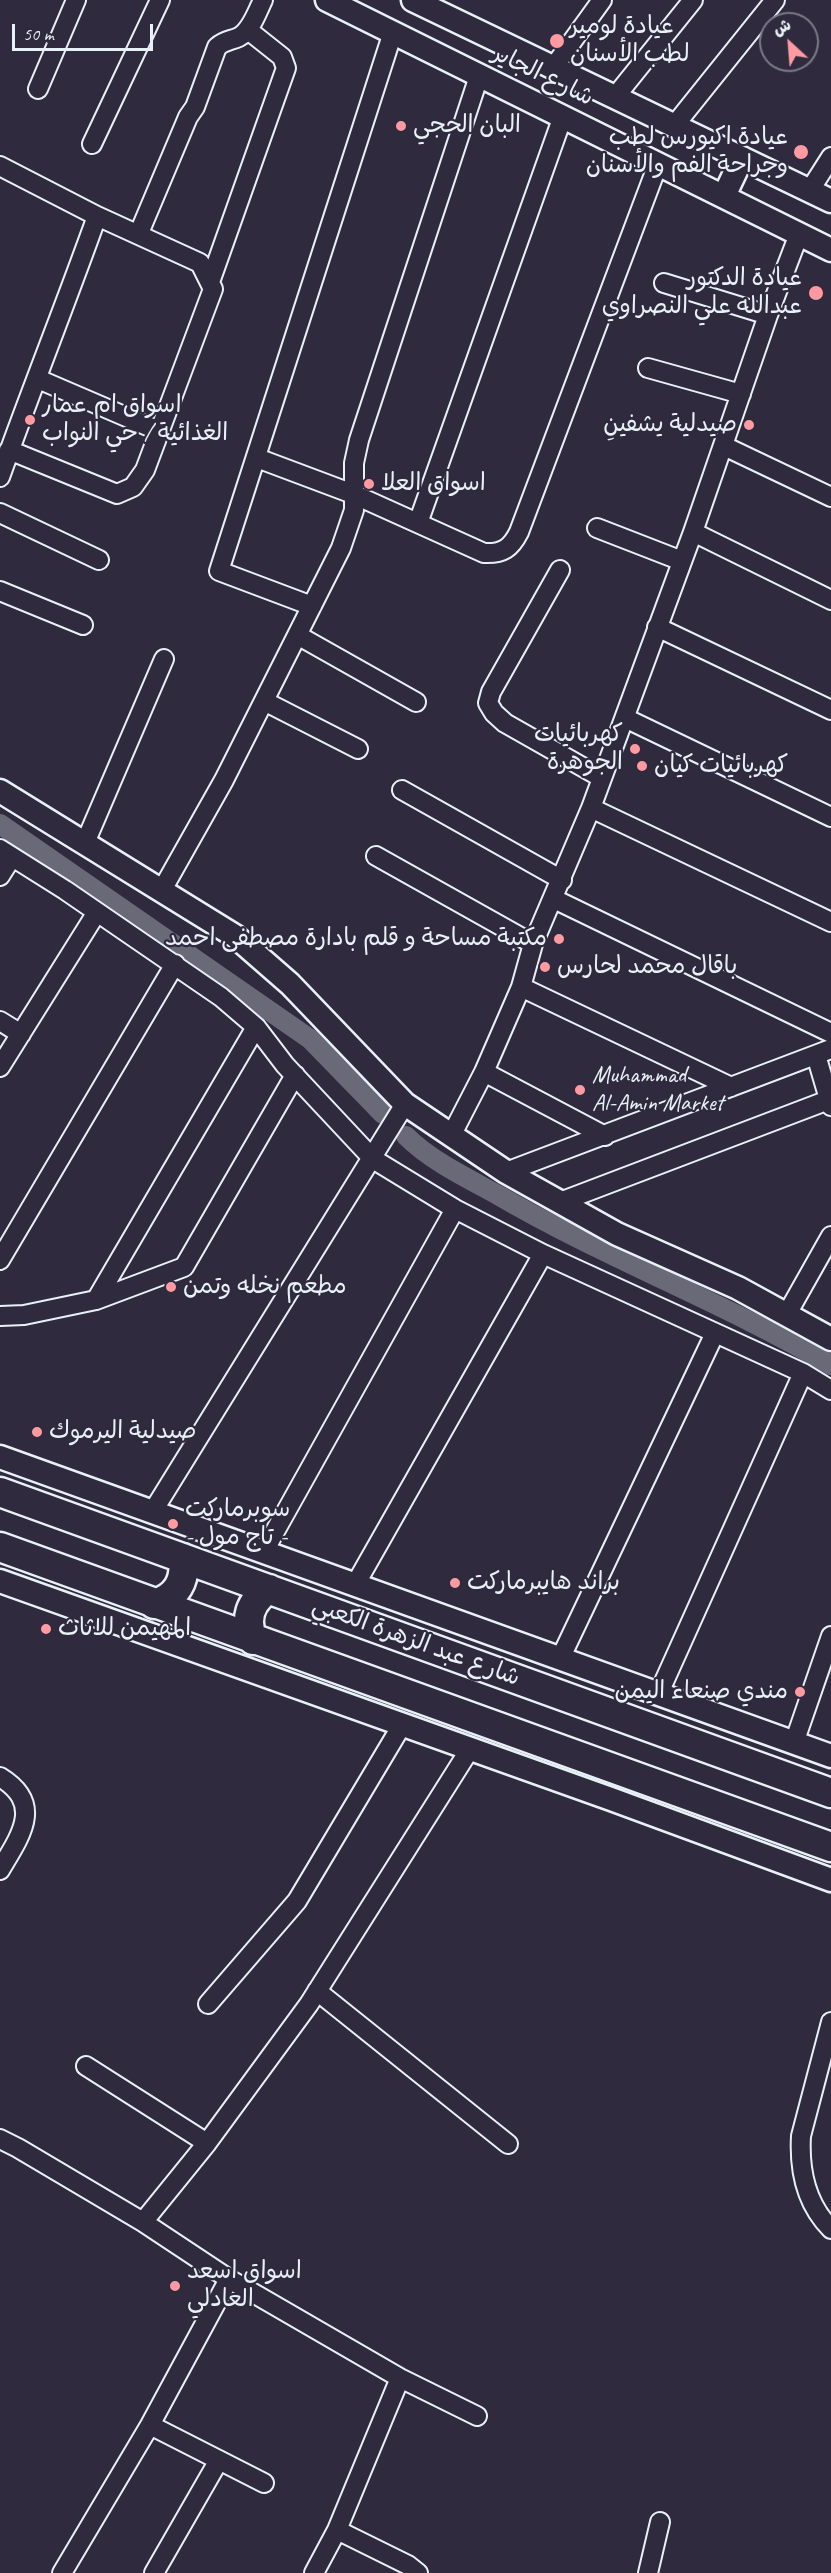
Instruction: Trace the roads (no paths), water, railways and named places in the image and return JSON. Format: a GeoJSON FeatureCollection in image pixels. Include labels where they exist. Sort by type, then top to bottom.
{"type":"FeatureCollection","features":[{"type":"Feature","properties":{"kind":"main road","name":"شارع عبد الزهرة الكعبي"},"geometry":{"type":"LineString","coordinates":[[0,1492],[831,1793]]}},
{"type":"Feature","properties":{"kind":"main road"},"geometry":{"type":"LineString","coordinates":[[0,1547],[831,1846]]}},
{"type":"Feature","properties":{"kind":"main road"},"geometry":{"type":"LineString","coordinates":[[154,1604],[173,1595],[179,1587],[183,1578],[183,1558]]}},
{"type":"Feature","properties":{"kind":"main road"},"geometry":{"type":"LineString","coordinates":[[254,1640],[249,1631],[250,1611],[254,1602],[269,1589]]}},
{"type":"Feature","properties":{"kind":"street"},"geometry":{"type":"LineString","coordinates":[[38,88],[76,0]]}},
{"type":"Feature","properties":{"kind":"street"},"geometry":{"type":"LineString","coordinates":[[92,144],[160,0]]}},
{"type":"Feature","properties":{"kind":"street"},"geometry":{"type":"LineString","coordinates":[[139,233],[188,117],[195,107],[217,47],[224,40],[239,37],[248,30],[263,0]]}},
{"type":"Feature","properties":{"kind":"street","name":"شارع الجاير"},"geometry":{"type":"LineString","coordinates":[[327,0],[831,250]]}},
{"type":"Feature","properties":{"kind":"street","name":"شارع الجاير"},"geometry":{"type":"LineString","coordinates":[[412,0],[831,201]]}},
{"type":"Feature","properties":{"kind":"street"},"geometry":{"type":"LineString","coordinates":[[552,68],[602,0]]}},
{"type":"Feature","properties":{"kind":"street"},"geometry":{"type":"LineString","coordinates":[[615,97],[693,0]]}},
{"type":"Feature","properties":{"kind":"street"},"geometry":{"type":"LineString","coordinates":[[674,126],[776,0]]}},
{"type":"Feature","properties":{"kind":"street"},"geometry":{"type":"LineString","coordinates":[[210,282],[286,68],[282,57],[248,30]]}},
{"type":"Feature","properties":{"kind":"street"},"geometry":{"type":"LineString","coordinates":[[312,606],[219,571],[393,32]]}},
{"type":"Feature","properties":{"kind":"street"},"geometry":{"type":"LineString","coordinates":[[162,890],[224,780],[299,636],[341,548],[354,510],[354,463],[359,440],[479,76]]}},
{"type":"Feature","properties":{"kind":"street"},"geometry":{"type":"LineString","coordinates":[[418,523],[563,116]]}},
{"type":"Feature","properties":{"kind":"street"},"geometry":{"type":"LineString","coordinates":[[810,190],[831,157]]}},
{"type":"Feature","properties":{"kind":"street"},"geometry":{"type":"LineString","coordinates":[[724,196],[742,158]]}},
{"type":"Feature","properties":{"kind":"street"},"geometry":{"type":"LineString","coordinates":[[257,458],[353,494],[484,553],[495,554],[506,550],[514,542],[658,164]]}},
{"type":"Feature","properties":{"kind":"street"},"geometry":{"type":"LineString","coordinates":[[0,166],[97,216],[139,233],[200,263],[213,289],[145,470],[133,487],[117,494],[9,450]]}},
{"type":"Feature","properties":{"kind":"street"},"geometry":{"type":"LineString","coordinates":[[0,477],[97,216]]}},
{"type":"Feature","properties":{"kind":"street"},"geometry":{"type":"LineString","coordinates":[[452,1134],[484,1072],[521,987],[533,944],[555,898],[603,778],[799,234]]}},
{"type":"Feature","properties":{"kind":"street"},"geometry":{"type":"LineString","coordinates":[[664,283],[768,315]]}},
{"type":"Feature","properties":{"kind":"street"},"geometry":{"type":"LineString","coordinates":[[648,368],[741,394]]}},
{"type":"Feature","properties":{"kind":"street"},"geometry":{"type":"LineString","coordinates":[[38,379],[159,431]]}},
{"type":"Feature","properties":{"kind":"street"},"geometry":{"type":"LineString","coordinates":[[724,446],[831,497]]}},
{"type":"Feature","properties":{"kind":"street"},"geometry":{"type":"LineString","coordinates":[[0,513],[99,560]]}},
{"type":"Feature","properties":{"kind":"street"},"geometry":{"type":"LineString","coordinates":[[597,528],[682,561]]}},
{"type":"Feature","properties":{"kind":"street"},"geometry":{"type":"LineString","coordinates":[[693,532],[831,600]]}},
{"type":"Feature","properties":{"kind":"street"},"geometry":{"type":"LineString","coordinates":[[560,570],[491,692],[489,703],[494,713],[505,723],[603,778]]}},
{"type":"Feature","properties":{"kind":"street"},"geometry":{"type":"LineString","coordinates":[[0,591],[83,625]]}},
{"type":"Feature","properties":{"kind":"street"},"geometry":{"type":"LineString","coordinates":[[657,627],[831,710]]}},
{"type":"Feature","properties":{"kind":"street"},"geometry":{"type":"LineString","coordinates":[[299,636],[416,702]]}},
{"type":"Feature","properties":{"kind":"street"},"geometry":{"type":"LineString","coordinates":[[85,843],[164,659]]}},
{"type":"Feature","properties":{"kind":"street"},"geometry":{"type":"LineString","coordinates":[[264,701],[358,749]]}},
{"type":"Feature","properties":{"kind":"street"},"geometry":{"type":"LineString","coordinates":[[625,718],[831,818]]}},
{"type":"Feature","properties":{"kind":"street"},"geometry":{"type":"LineString","coordinates":[[402,790],[562,880]]}},
{"type":"Feature","properties":{"kind":"street"},"geometry":{"type":"LineString","coordinates":[[0,791],[235,936],[290,984],[405,1104],[506,1172],[617,1234],[738,1288],[831,1339]]}},
{"type":"Feature","properties":{"kind":"street"},"geometry":{"type":"LineString","coordinates":[[591,808],[831,922]]}},
{"type":"Feature","properties":{"kind":"street"},"geometry":{"type":"LineString","coordinates":[[0,876],[6,853],[175,964],[256,1027],[295,1075],[373,1159],[455,1209],[543,1254],[803,1373],[831,1390]]}},
{"type":"Feature","properties":{"kind":"street"},"geometry":{"type":"LineString","coordinates":[[376,856],[533,944]]}},
{"type":"Feature","properties":{"kind":"street"},"geometry":{"type":"LineString","coordinates":[[555,898],[831,1033]]}},
{"type":"Feature","properties":{"kind":"street"},"geometry":{"type":"LineString","coordinates":[[0,1067],[97,912]]}},
{"type":"Feature","properties":{"kind":"street"},"geometry":{"type":"LineString","coordinates":[[0,1260],[175,964]]}},
{"type":"Feature","properties":{"kind":"street"},"geometry":{"type":"LineString","coordinates":[[521,987],[731,1087]]}},
{"type":"Feature","properties":{"kind":"street"},"geometry":{"type":"LineString","coordinates":[[0,1021],[21,1034]]}},
{"type":"Feature","properties":{"kind":"street"},"geometry":{"type":"LineString","coordinates":[[96,1300],[256,1027]]}},
{"type":"Feature","properties":{"kind":"street"},"geometry":{"type":"LineString","coordinates":[[506,1172],[823,1052],[830,1101],[560,1202]]}},
{"type":"Feature","properties":{"kind":"street"},"geometry":{"type":"LineString","coordinates":[[484,1072],[604,1136]]}},
{"type":"Feature","properties":{"kind":"street"},"geometry":{"type":"LineString","coordinates":[[0,1316],[24,1315],[96,1300],[184,1267],[295,1075]]}},
{"type":"Feature","properties":{"kind":"street"},"geometry":{"type":"LineString","coordinates":[[153,1511],[405,1104]]}},
{"type":"Feature","properties":{"kind":"street"},"geometry":{"type":"LineString","coordinates":[[264,1551],[455,1209]]}},
{"type":"Feature","properties":{"kind":"street"},"geometry":{"type":"LineString","coordinates":[[787,1314],[831,1236]]}},
{"type":"Feature","properties":{"kind":"street"},"geometry":{"type":"LineString","coordinates":[[355,1585],[543,1254]]}},
{"type":"Feature","properties":{"kind":"street"},"geometry":{"type":"LineString","coordinates":[[560,1659],[715,1333]]}},
{"type":"Feature","properties":{"kind":"street"},"geometry":{"type":"LineString","coordinates":[[658,1695],[803,1373]]}},
{"type":"Feature","properties":{"kind":"street"},"geometry":{"type":"LineString","coordinates":[[0,1457],[831,1756]]}},
{"type":"Feature","properties":{"kind":"street"},"geometry":{"type":"LineString","coordinates":[[0,1581],[831,1880]]}},
{"type":"Feature","properties":{"kind":"street"},"geometry":{"type":"LineString","coordinates":[[795,1743],[831,1636]]}},
{"type":"Feature","properties":{"kind":"street"},"geometry":{"type":"LineString","coordinates":[[208,2004],[297,1901],[402,1725]]}},
{"type":"Feature","properties":{"kind":"street"},"geometry":{"type":"LineString","coordinates":[[143,2222],[207,2142],[318,1990],[470,1749]]}},
{"type":"Feature","properties":{"kind":"street"},"geometry":{"type":"LineString","coordinates":[[0,1777],[12,1785],[23,1797],[25,1810],[25,1825],[0,1870]]}},
{"type":"Feature","properties":{"kind":"street"},"geometry":{"type":"LineString","coordinates":[[318,1990],[508,2144]]}},
{"type":"Feature","properties":{"kind":"street"},"geometry":{"type":"LineString","coordinates":[[831,2022],[801,2136],[800,2152],[804,2183],[817,2211],[831,2229]]}},
{"type":"Feature","properties":{"kind":"street"},"geometry":{"type":"LineString","coordinates":[[86,2066],[207,2142]]}},
{"type":"Feature","properties":{"kind":"street"},"geometry":{"type":"LineString","coordinates":[[0,2139],[143,2222],[229,2279],[400,2378],[477,2416]]}},
{"type":"Feature","properties":{"kind":"street"},"geometry":{"type":"LineString","coordinates":[[62,2573],[150,2424],[229,2279]]}},
{"type":"Feature","properties":{"kind":"street"},"geometry":{"type":"LineString","coordinates":[[314,2573],[338,2530],[400,2378]]}},
{"type":"Feature","properties":{"kind":"street"},"geometry":{"type":"LineString","coordinates":[[150,2424],[264,2483]]}},
{"type":"Feature","properties":{"kind":"street"},"geometry":{"type":"LineString","coordinates":[[154,2573],[219,2460]]}},
{"type":"Feature","properties":{"kind":"street"},"geometry":{"type":"LineString","coordinates":[[648,2573],[660,2522]]}},
{"type":"Feature","properties":{"kind":"street"},"geometry":{"type":"LineString","coordinates":[[338,2530],[408,2565],[418,2573]]}},
{"type":"Feature","properties":{"kind":"waterway"},"geometry":{"type":"LineString","coordinates":[[0,824],[310,1039],[383,1114]]}},
{"type":"Feature","properties":{"kind":"waterway"},"geometry":{"type":"LineString","coordinates":[[406,1136],[450,1169],[539,1218],[749,1321],[831,1365]]}},
{"type":"Feature","properties":{"kind":"place","name":"عيادة لومير لطب الأسنان"},"geometry":{"type":"Point","coordinates":[557,41]}},
{"type":"Feature","properties":{"kind":"place","name":"البان الحجي"},"geometry":{"type":"Point","coordinates":[401,126]}},
{"type":"Feature","properties":{"kind":"place","name":"عيادة اكيورس لطب وجراحة الفم والأسنان"},"geometry":{"type":"Point","coordinates":[801,152]}},
{"type":"Feature","properties":{"kind":"place","name":"عيادة الدكتور عبدالله علي النصراوي"},"geometry":{"type":"Point","coordinates":[816,293]}},
{"type":"Feature","properties":{"kind":"place","name":"اسواق ام عمار الغذائية / حي النواب"},"geometry":{"type":"Point","coordinates":[30,420]}},
{"type":"Feature","properties":{"kind":"place","name":"صيدلية يشفينِ"},"geometry":{"type":"Point","coordinates":[749,425]}},
{"type":"Feature","properties":{"kind":"place","name":"اسواق العلا"},"geometry":{"type":"Point","coordinates":[369,484]}},
{"type":"Feature","properties":{"kind":"place","name":"كهربائيات الجوهرة"},"geometry":{"type":"Point","coordinates":[635,749]}},
{"type":"Feature","properties":{"kind":"place","name":"كهربائيات كيان"},"geometry":{"type":"Point","coordinates":[642,766]}},
{"type":"Feature","properties":{"kind":"place","name":"مكتبة مساحة و قلم بادارة مصطفى احمد"},"geometry":{"type":"Point","coordinates":[559,939]}},
{"type":"Feature","properties":{"kind":"place","name":"باقال محمد لحارس"},"geometry":{"type":"Point","coordinates":[545,967]}},
{"type":"Feature","properties":{"kind":"place","name":"Muhammad Al-Amin Market"},"geometry":{"type":"Point","coordinates":[580,1090]}},
{"type":"Feature","properties":{"kind":"place","name":"مطعم نخله وتمن"},"geometry":{"type":"Point","coordinates":[171,1287]}},
{"type":"Feature","properties":{"kind":"place","name":"صيدلية اليرموك"},"geometry":{"type":"Point","coordinates":[37,1432]}},
{"type":"Feature","properties":{"kind":"place","name":"سوبرماركت - تاج مول -"},"geometry":{"type":"Point","coordinates":[173,1524]}},
{"type":"Feature","properties":{"kind":"place","name":"براند هايبرماركت"},"geometry":{"type":"Point","coordinates":[455,1583]}},
{"type":"Feature","properties":{"kind":"place","name":"المهيمن للاثاث"},"geometry":{"type":"Point","coordinates":[46,1629]}},
{"type":"Feature","properties":{"kind":"place","name":"مندي صنعاء اليمن"},"geometry":{"type":"Point","coordinates":[800,1692]}},
{"type":"Feature","properties":{"kind":"place","name":"اسواق اسعد العادلي"},"geometry":{"type":"Point","coordinates":[175,2286]}}]}
